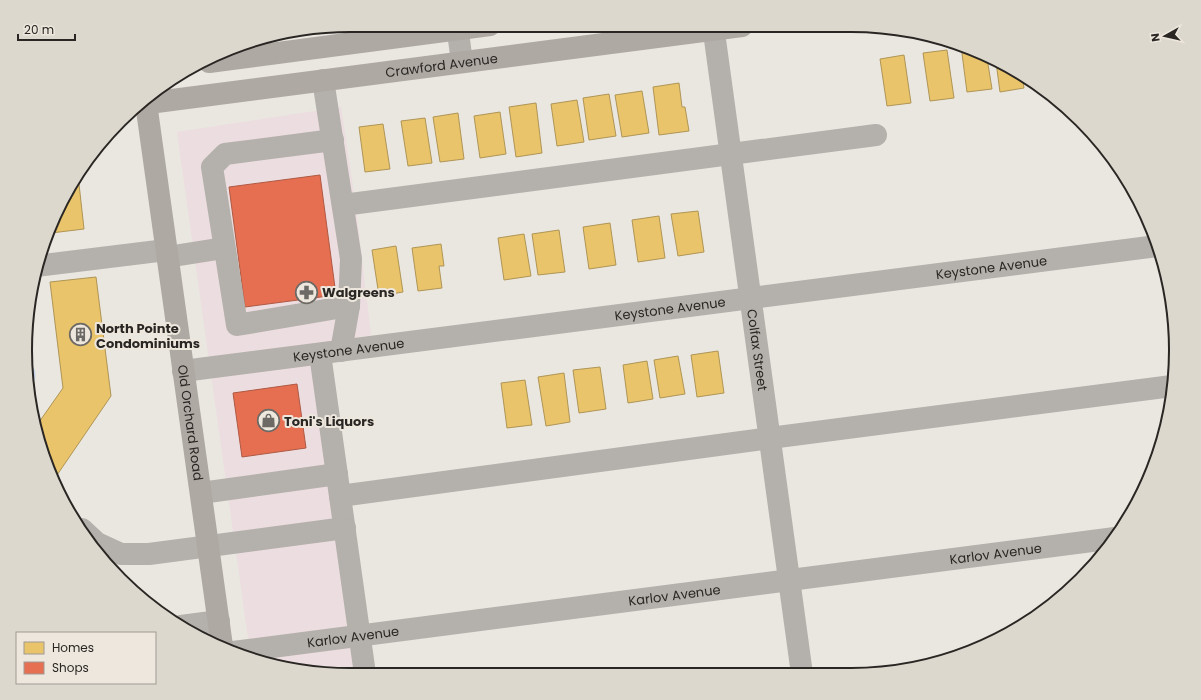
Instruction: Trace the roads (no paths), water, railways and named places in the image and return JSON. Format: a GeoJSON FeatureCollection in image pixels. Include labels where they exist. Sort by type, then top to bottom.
{"type":"FeatureCollection","features":[{"type":"Feature","properties":{"kind":"main road"},"geometry":{"type":"LineString","coordinates":[[218,61],[422,32]]}},
{"type":"Feature","properties":{"kind":"main road","name":"Crawford Avenue"},"geometry":{"type":"LineString","coordinates":[[154,100],[462,62],[678,32]]}},
{"type":"Feature","properties":{"kind":"main road","name":"Old Orchard Road"},"geometry":{"type":"LineString","coordinates":[[146,106],[221,641]]}},
{"type":"Feature","properties":{"kind":"street"},"geometry":{"type":"LineString","coordinates":[[458,32],[462,62]]}},
{"type":"Feature","properties":{"kind":"street","name":"Colfax Street"},"geometry":{"type":"LineString","coordinates":[[715,32],[801,668]]}},
{"type":"Feature","properties":{"kind":"street"},"geometry":{"type":"LineString","coordinates":[[323,80],[351,259],[349,306],[330,352],[337,474],[364,668]]}},
{"type":"Feature","properties":{"kind":"street"},"geometry":{"type":"LineString","coordinates":[[343,205],[876,135]]}},
{"type":"Feature","properties":{"kind":"street"},"geometry":{"type":"LineString","coordinates":[[333,140],[225,154],[212,167],[237,326],[349,306]]}},
{"type":"Feature","properties":{"kind":"street","name":"Keystone Avenue"},"geometry":{"type":"LineString","coordinates":[[183,371],[1152,247]]}},
{"type":"Feature","properties":{"kind":"street"},"geometry":{"type":"LineString","coordinates":[[44,265],[224,248]]}},
{"type":"Feature","properties":{"kind":"street"},"geometry":{"type":"LineString","coordinates":[[340,496],[1167,387]]}},
{"type":"Feature","properties":{"kind":"street"},"geometry":{"type":"LineString","coordinates":[[201,494],[337,474]]}},
{"type":"Feature","properties":{"kind":"street"},"geometry":{"type":"LineString","coordinates":[[97,543],[121,554],[149,554],[344,528]]}},
{"type":"Feature","properties":{"kind":"street","name":"Karlov Avenue"},"geometry":{"type":"LineString","coordinates":[[246,650],[1106,539]]}},
{"type":"Feature","properties":{"kind":"street"},"geometry":{"type":"LineString","coordinates":[[194,627],[219,621]]}},
{"type":"Feature","properties":{"kind":"water"},"geometry":{"type":"Polygon","coordinates":[[[33,367],[35,370],[34,380],[33,367]]]}},
{"type":"Feature","properties":{"kind":"place","name":"Walgreens"},"geometry":{"type":"Point","coordinates":[307,292]}},
{"type":"Feature","properties":{"kind":"place","name":"North Pointe Condominiums"},"geometry":{"type":"Point","coordinates":[80,335]}},
{"type":"Feature","properties":{"kind":"place","name":"Toni's Liquors"},"geometry":{"type":"Point","coordinates":[269,421]}}]}
